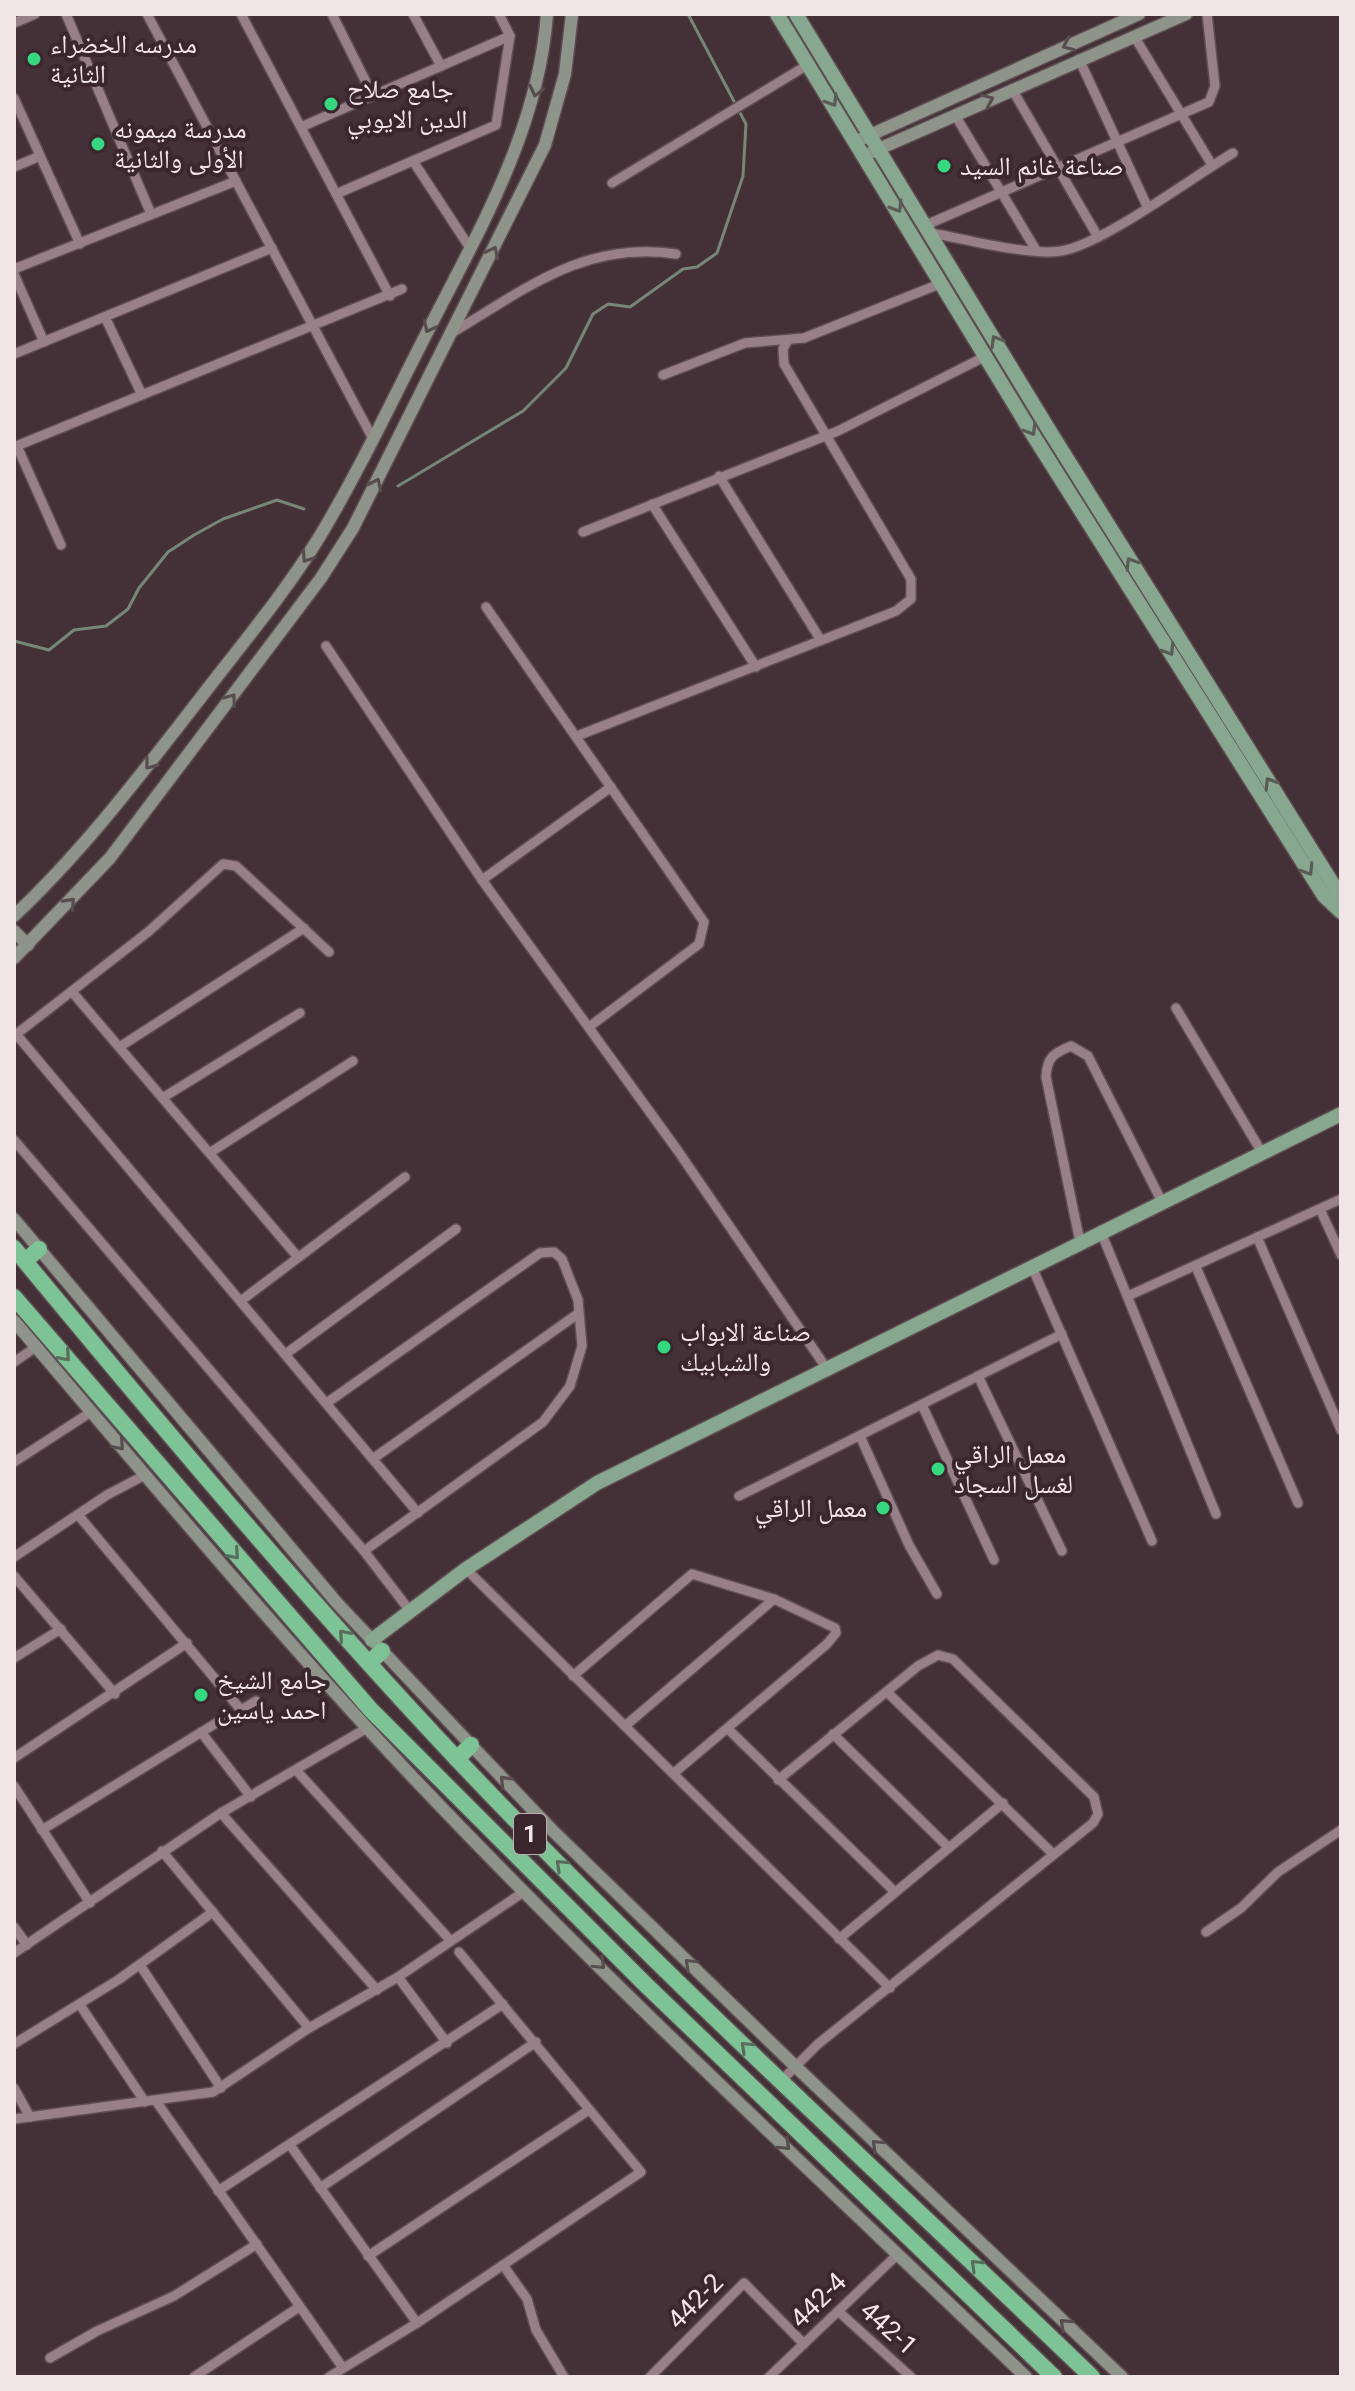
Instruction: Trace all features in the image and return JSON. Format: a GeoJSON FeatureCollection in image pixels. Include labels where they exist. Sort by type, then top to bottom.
{"type":"FeatureCollection","features":[{"type":"Feature","properties":{"kind":"highway"},"geometry":{"type":"LineString","coordinates":[[20,1254],[39,1249]]}},
{"type":"Feature","properties":{"kind":"highway","name":"1"},"geometry":{"type":"LineString","coordinates":[[20,1254],[369,1663],[457,1759],[539,1844],[781,2081],[1092,2377]]}},
{"type":"Feature","properties":{"kind":"highway","name":"1"},"geometry":{"type":"LineString","coordinates":[[14,1297],[283,1623],[416,1767],[519,1861],[1054,2377]]}},
{"type":"Feature","properties":{"kind":"highway"},"geometry":{"type":"LineString","coordinates":[[369,1663],[377,1645]]}},
{"type":"Feature","properties":{"kind":"highway"},"geometry":{"type":"LineString","coordinates":[[457,1759],[471,1745]]}},
{"type":"Feature","properties":{"kind":"highway"},"geometry":{"type":"LineString","coordinates":[[519,1861],[539,1844]]}},
{"type":"Feature","properties":{"kind":"highway"},"geometry":{"type":"LineString","coordinates":[[634,1998],[646,1985]]}},
{"type":"Feature","properties":{"kind":"highway"},"geometry":{"type":"LineString","coordinates":[[716,2078],[729,2065]]}},
{"type":"Feature","properties":{"kind":"main road"},"geometry":{"type":"LineString","coordinates":[[14,916],[90,840],[285,588],[331,517],[470,248],[534,101],[547,14]]}},
{"type":"Feature","properties":{"kind":"main road"},"geometry":{"type":"LineString","coordinates":[[14,958],[110,858],[321,578],[353,528],[551,128],[565,74],[572,14]]}},
{"type":"Feature","properties":{"kind":"main road"},"geometry":{"type":"LineString","coordinates":[[777,14],[866,155],[986,356],[1324,896],[1341,912]]}},
{"type":"Feature","properties":{"kind":"main road"},"geometry":{"type":"LineString","coordinates":[[796,14],[881,148],[1049,430],[1341,897]]}},
{"type":"Feature","properties":{"kind":"main road"},"geometry":{"type":"LineString","coordinates":[[857,141],[1139,14]]}},
{"type":"Feature","properties":{"kind":"main road"},"geometry":{"type":"LineString","coordinates":[[866,155],[1186,14]]}},
{"type":"Feature","properties":{"kind":"main road"},"geometry":{"type":"LineString","coordinates":[[386,411],[404,427]]}},
{"type":"Feature","properties":{"kind":"main road"},"geometry":{"type":"LineString","coordinates":[[14,931],[28,945]]}},
{"type":"Feature","properties":{"kind":"main road"},"geometry":{"type":"LineString","coordinates":[[377,1645],[410,1611],[466,1569],[597,1483],[1341,1114]]}},
{"type":"Feature","properties":{"kind":"main road"},"geometry":{"type":"LineString","coordinates":[[14,1219],[337,1603],[552,1830],[1122,2377]]}},
{"type":"Feature","properties":{"kind":"main road"},"geometry":{"type":"LineString","coordinates":[[14,1321],[145,1475],[283,1623],[367,1728],[416,1767],[525,1891],[1026,2377]]}},
{"type":"Feature","properties":{"kind":"street"},"geometry":{"type":"LineString","coordinates":[[14,23],[35,14]]}},
{"type":"Feature","properties":{"kind":"street"},"geometry":{"type":"LineString","coordinates":[[66,14],[151,214]]}},
{"type":"Feature","properties":{"kind":"street"},"geometry":{"type":"LineString","coordinates":[[147,14],[372,437]]}},
{"type":"Feature","properties":{"kind":"street"},"geometry":{"type":"LineString","coordinates":[[241,14],[390,296]]}},
{"type":"Feature","properties":{"kind":"street"},"geometry":{"type":"LineString","coordinates":[[332,14],[373,96]]}},
{"type":"Feature","properties":{"kind":"street"},"geometry":{"type":"LineString","coordinates":[[413,14],[441,66]]}},
{"type":"Feature","properties":{"kind":"street"},"geometry":{"type":"LineString","coordinates":[[336,194],[496,125],[510,36],[499,14]]}},
{"type":"Feature","properties":{"kind":"street"},"geometry":{"type":"LineString","coordinates":[[929,229],[1002,192],[1209,102],[1214,95],[1207,14]]}},
{"type":"Feature","properties":{"kind":"street"},"geometry":{"type":"LineString","coordinates":[[301,127],[510,36]]}},
{"type":"Feature","properties":{"kind":"street"},"geometry":{"type":"LineString","coordinates":[[1134,36],[1212,165]]}},
{"type":"Feature","properties":{"kind":"street"},"geometry":{"type":"LineString","coordinates":[[1079,59],[1147,206]]}},
{"type":"Feature","properties":{"kind":"street"},"geometry":{"type":"LineString","coordinates":[[612,183],[809,64]]}},
{"type":"Feature","properties":{"kind":"street"},"geometry":{"type":"LineString","coordinates":[[1012,89],[1098,237]]}},
{"type":"Feature","properties":{"kind":"street"},"geometry":{"type":"LineString","coordinates":[[14,98],[80,244]]}},
{"type":"Feature","properties":{"kind":"street"},"geometry":{"type":"LineString","coordinates":[[955,115],[1036,250]]}},
{"type":"Feature","properties":{"kind":"street"},"geometry":{"type":"LineString","coordinates":[[929,229],[1036,250],[1060,251],[1098,237],[1233,153]]}},
{"type":"Feature","properties":{"kind":"street"},"geometry":{"type":"LineString","coordinates":[[14,167],[40,156]]}},
{"type":"Feature","properties":{"kind":"street"},"geometry":{"type":"LineString","coordinates":[[413,161],[470,248]]}},
{"type":"Feature","properties":{"kind":"street"},"geometry":{"type":"LineString","coordinates":[[44,342],[14,272],[236,181]]}},
{"type":"Feature","properties":{"kind":"street"},"geometry":{"type":"LineString","coordinates":[[14,354],[272,248]]}},
{"type":"Feature","properties":{"kind":"street"},"geometry":{"type":"LineString","coordinates":[[452,333],[561,268],[610,253],[642,248],[676,254]]}},
{"type":"Feature","properties":{"kind":"street"},"geometry":{"type":"LineString","coordinates":[[663,375],[745,343],[804,338],[942,283]]}},
{"type":"Feature","properties":{"kind":"street"},"geometry":{"type":"LineString","coordinates":[[61,545],[16,446],[402,289]]}},
{"type":"Feature","properties":{"kind":"street"},"geometry":{"type":"LineString","coordinates":[[105,317],[142,395]]}},
{"type":"Feature","properties":{"kind":"street"},"geometry":{"type":"LineString","coordinates":[[577,736],[906,605],[913,591],[911,579],[784,364],[783,349],[788,340]]}},
{"type":"Feature","properties":{"kind":"street"},"geometry":{"type":"LineString","coordinates":[[583,532],[828,435],[986,356]]}},
{"type":"Feature","properties":{"kind":"street"},"geometry":{"type":"LineString","coordinates":[[719,476],[820,639]]}},
{"type":"Feature","properties":{"kind":"street"},"geometry":{"type":"LineString","coordinates":[[652,504],[756,667]]}},
{"type":"Feature","properties":{"kind":"street"},"geometry":{"type":"LineString","coordinates":[[486,607],[698,913],[705,930],[699,944],[589,1027]]}},
{"type":"Feature","properties":{"kind":"street"},"geometry":{"type":"LineString","coordinates":[[326,646],[482,880],[589,1027],[827,1369]]}},
{"type":"Feature","properties":{"kind":"street"},"geometry":{"type":"LineString","coordinates":[[482,880],[611,787]]}},
{"type":"Feature","properties":{"kind":"street"},"geometry":{"type":"LineString","coordinates":[[329,952],[236,866],[223,864],[73,993],[15,1035],[287,1353],[418,1513]]}},
{"type":"Feature","properties":{"kind":"street"},"geometry":{"type":"LineString","coordinates":[[121,1046],[304,928]]}},
{"type":"Feature","properties":{"kind":"street"},"geometry":{"type":"LineString","coordinates":[[73,993],[297,1256]]}},
{"type":"Feature","properties":{"kind":"street"},"geometry":{"type":"LineString","coordinates":[[1176,1008],[1261,1151]]}},
{"type":"Feature","properties":{"kind":"street"},"geometry":{"type":"LineString","coordinates":[[164,1097],[300,1013]]}},
{"type":"Feature","properties":{"kind":"street"},"geometry":{"type":"LineString","coordinates":[[1080,1242],[1046,1077],[1047,1064],[1056,1052],[1071,1046],[1088,1056],[1162,1202]]}},
{"type":"Feature","properties":{"kind":"street"},"geometry":{"type":"LineString","coordinates":[[211,1152],[353,1061]]}},
{"type":"Feature","properties":{"kind":"street"},"geometry":{"type":"LineString","coordinates":[[14,1140],[364,1551],[410,1611]]}},
{"type":"Feature","properties":{"kind":"street"},"geometry":{"type":"LineString","coordinates":[[242,1300],[405,1177]]}},
{"type":"Feature","properties":{"kind":"street"},"geometry":{"type":"LineString","coordinates":[[1128,1296],[1341,1199]]}},
{"type":"Feature","properties":{"kind":"street"},"geometry":{"type":"LineString","coordinates":[[1320,1209],[1341,1255]]}},
{"type":"Feature","properties":{"kind":"street"},"geometry":{"type":"LineString","coordinates":[[287,1353],[456,1229]]}},
{"type":"Feature","properties":{"kind":"street"},"geometry":{"type":"LineString","coordinates":[[1101,1232],[1216,1514]]}},
{"type":"Feature","properties":{"kind":"street"},"geometry":{"type":"LineString","coordinates":[[1257,1237],[1341,1430]]}},
{"type":"Feature","properties":{"kind":"street"},"geometry":{"type":"LineString","coordinates":[[328,1402],[540,1253],[554,1252],[562,1259],[578,1300],[582,1346],[579,1365],[570,1386],[543,1422],[364,1551]]}},
{"type":"Feature","properties":{"kind":"street"},"geometry":{"type":"LineString","coordinates":[[1032,1267],[1152,1541]]}},
{"type":"Feature","properties":{"kind":"street"},"geometry":{"type":"LineString","coordinates":[[1196,1267],[1298,1503]]}},
{"type":"Feature","properties":{"kind":"street"},"geometry":{"type":"LineString","coordinates":[[374,1458],[579,1313]]}},
{"type":"Feature","properties":{"kind":"street"},"geometry":{"type":"LineString","coordinates":[[739,1496],[1062,1334]]}},
{"type":"Feature","properties":{"kind":"street"},"geometry":{"type":"LineString","coordinates":[[14,1362],[36,1347]]}},
{"type":"Feature","properties":{"kind":"street"},"geometry":{"type":"LineString","coordinates":[[978,1376],[1062,1551]]}},
{"type":"Feature","properties":{"kind":"street"},"geometry":{"type":"LineString","coordinates":[[922,1405],[994,1560]]}},
{"type":"Feature","properties":{"kind":"street"},"geometry":{"type":"LineString","coordinates":[[14,1462],[91,1412]]}},
{"type":"Feature","properties":{"kind":"street"},"geometry":{"type":"LineString","coordinates":[[860,1436],[909,1545],[937,1594]]}},
{"type":"Feature","properties":{"kind":"street"},"geometry":{"type":"LineString","coordinates":[[14,1557],[145,1475]]}},
{"type":"Feature","properties":{"kind":"street"},"geometry":{"type":"LineString","coordinates":[[79,1516],[241,1710],[256,1701]]}},
{"type":"Feature","properties":{"kind":"street"},"geometry":{"type":"LineString","coordinates":[[466,1569],[890,1988]]}},
{"type":"Feature","properties":{"kind":"street"},"geometry":{"type":"LineString","coordinates":[[573,1676],[692,1574],[774,1599],[835,1628],[836,1633],[674,1773]]}},
{"type":"Feature","properties":{"kind":"street"},"geometry":{"type":"LineString","coordinates":[[14,1576],[115,1694]]}},
{"type":"Feature","properties":{"kind":"street"},"geometry":{"type":"LineString","coordinates":[[625,1726],[774,1599]]}},
{"type":"Feature","properties":{"kind":"street"},"geometry":{"type":"LineString","coordinates":[[14,1658],[61,1629]]}},
{"type":"Feature","properties":{"kind":"street"},"geometry":{"type":"LineString","coordinates":[[15,1756],[115,1694],[187,1643]]}},
{"type":"Feature","properties":{"kind":"street"},"geometry":{"type":"LineString","coordinates":[[778,1780],[938,1655],[953,1659],[964,1669],[1094,1797],[1098,1814],[1093,1823],[1052,1853],[795,2066],[781,2081]]}},
{"type":"Feature","properties":{"kind":"street"},"geometry":{"type":"LineString","coordinates":[[887,1692],[1052,1853]]}},
{"type":"Feature","properties":{"kind":"street"},"geometry":{"type":"LineString","coordinates":[[42,1830],[226,1717]]}},
{"type":"Feature","properties":{"kind":"street"},"geometry":{"type":"LineString","coordinates":[[14,1953],[221,1813],[367,1728]]}},
{"type":"Feature","properties":{"kind":"street"},"geometry":{"type":"LineString","coordinates":[[728,1729],[894,1891]]}},
{"type":"Feature","properties":{"kind":"street"},"geometry":{"type":"LineString","coordinates":[[201,1732],[251,1797]]}},
{"type":"Feature","properties":{"kind":"street"},"geometry":{"type":"LineString","coordinates":[[833,1734],[948,1847]]}},
{"type":"Feature","properties":{"kind":"street"},"geometry":{"type":"LineString","coordinates":[[296,1770],[450,1940]]}},
{"type":"Feature","properties":{"kind":"street"},"geometry":{"type":"LineString","coordinates":[[14,1786],[90,1903]]}},
{"type":"Feature","properties":{"kind":"street"},"geometry":{"type":"LineString","coordinates":[[839,1939],[1003,1803]]}},
{"type":"Feature","properties":{"kind":"street"},"geometry":{"type":"LineString","coordinates":[[221,1813],[377,1990]]}},
{"type":"Feature","properties":{"kind":"street"},"geometry":{"type":"LineString","coordinates":[[1206,1932],[1241,1908],[1278,1872],[1341,1830]]}},
{"type":"Feature","properties":{"kind":"street"},"geometry":{"type":"LineString","coordinates":[[162,1851],[309,2028]]}},
{"type":"Feature","properties":{"kind":"street"},"geometry":{"type":"LineString","coordinates":[[14,2119],[156,2101],[221,2088],[309,2028],[398,1977],[525,1891]]}},
{"type":"Feature","properties":{"kind":"street"},"geometry":{"type":"LineString","coordinates":[[14,2044],[80,2005],[213,1912]]}},
{"type":"Feature","properties":{"kind":"street"},"geometry":{"type":"LineString","coordinates":[[14,1927],[27,1945]]}},
{"type":"Feature","properties":{"kind":"street"},"geometry":{"type":"LineString","coordinates":[[329,2377],[417,2323],[641,2172],[459,1952]]}},
{"type":"Feature","properties":{"kind":"street"},"geometry":{"type":"LineString","coordinates":[[140,1965],[221,2088]]}},
{"type":"Feature","properties":{"kind":"street"},"geometry":{"type":"LineString","coordinates":[[398,1977],[447,2043]]}},
{"type":"Feature","properties":{"kind":"street"},"geometry":{"type":"LineString","coordinates":[[218,2191],[503,2004]]}},
{"type":"Feature","properties":{"kind":"street"},"geometry":{"type":"LineString","coordinates":[[80,2005],[145,2102]]}},
{"type":"Feature","properties":{"kind":"street"},"geometry":{"type":"LineString","coordinates":[[320,2188],[536,2042]]}},
{"type":"Feature","properties":{"kind":"street"},"geometry":{"type":"LineString","coordinates":[[14,2088],[30,2117]]}},
{"type":"Feature","properties":{"kind":"street"},"geometry":{"type":"LineString","coordinates":[[156,2101],[343,2368]]}},
{"type":"Feature","properties":{"kind":"street"},"geometry":{"type":"LineString","coordinates":[[368,2256],[589,2110]]}},
{"type":"Feature","properties":{"kind":"street"},"geometry":{"type":"LineString","coordinates":[[290,2145],[417,2323]]}},
{"type":"Feature","properties":{"kind":"street"},"geometry":{"type":"LineString","coordinates":[[50,2358],[97,2331],[174,2296],[257,2244]]}},
{"type":"Feature","properties":{"kind":"street","name":"442-4"},"geometry":{"type":"LineString","coordinates":[[769,2377],[898,2254]]}},
{"type":"Feature","properties":{"kind":"street"},"geometry":{"type":"LineString","coordinates":[[503,2265],[527,2299],[536,2330],[564,2377]]}},
{"type":"Feature","properties":{"kind":"street","name":"442-2"},"geometry":{"type":"LineString","coordinates":[[650,2377],[744,2283],[804,2344]]}},
{"type":"Feature","properties":{"kind":"street"},"geometry":{"type":"LineString","coordinates":[[194,2377],[299,2307]]}},
{"type":"Feature","properties":{"kind":"street","name":"442-1"},"geometry":{"type":"LineString","coordinates":[[838,2311],[907,2376]]}},
{"type":"Feature","properties":{"kind":"waterway"},"geometry":{"type":"LineString","coordinates":[[398,486],[523,411],[566,368],[593,314],[608,304],[630,307],[683,269],[697,267],[717,253],[743,176],[746,124],[688,14]]}},
{"type":"Feature","properties":{"kind":"waterway"},"geometry":{"type":"LineString","coordinates":[[14,641],[49,650],[74,630],[106,626],[128,609],[139,588],[168,552],[194,535],[223,519],[277,500],[304,509]]}},
{"type":"Feature","properties":{"kind":"place","name":"مدرسه الخضراء الثانية"},"geometry":{"type":"Point","coordinates":[34,59]}},
{"type":"Feature","properties":{"kind":"place","name":"جامع صلاح الدين الايوبي"},"geometry":{"type":"Point","coordinates":[331,104]}},
{"type":"Feature","properties":{"kind":"place","name":"مدرسة ميمونه الأولى والثانية"},"geometry":{"type":"Point","coordinates":[98,144]}},
{"type":"Feature","properties":{"kind":"place","name":"صناعة غانم السيد"},"geometry":{"type":"Point","coordinates":[944,166]}},
{"type":"Feature","properties":{"kind":"place","name":"صناعة الابواب والشبابيك"},"geometry":{"type":"Point","coordinates":[664,1347]}},
{"type":"Feature","properties":{"kind":"place","name":"معمل الراقي لغسل السجاد"},"geometry":{"type":"Point","coordinates":[938,1469]}},
{"type":"Feature","properties":{"kind":"place","name":"معمل الراقي"},"geometry":{"type":"Point","coordinates":[883,1508]}},
{"type":"Feature","properties":{"kind":"place","name":"جامع الشيخ احمد ياسين"},"geometry":{"type":"Point","coordinates":[201,1695]}}]}
